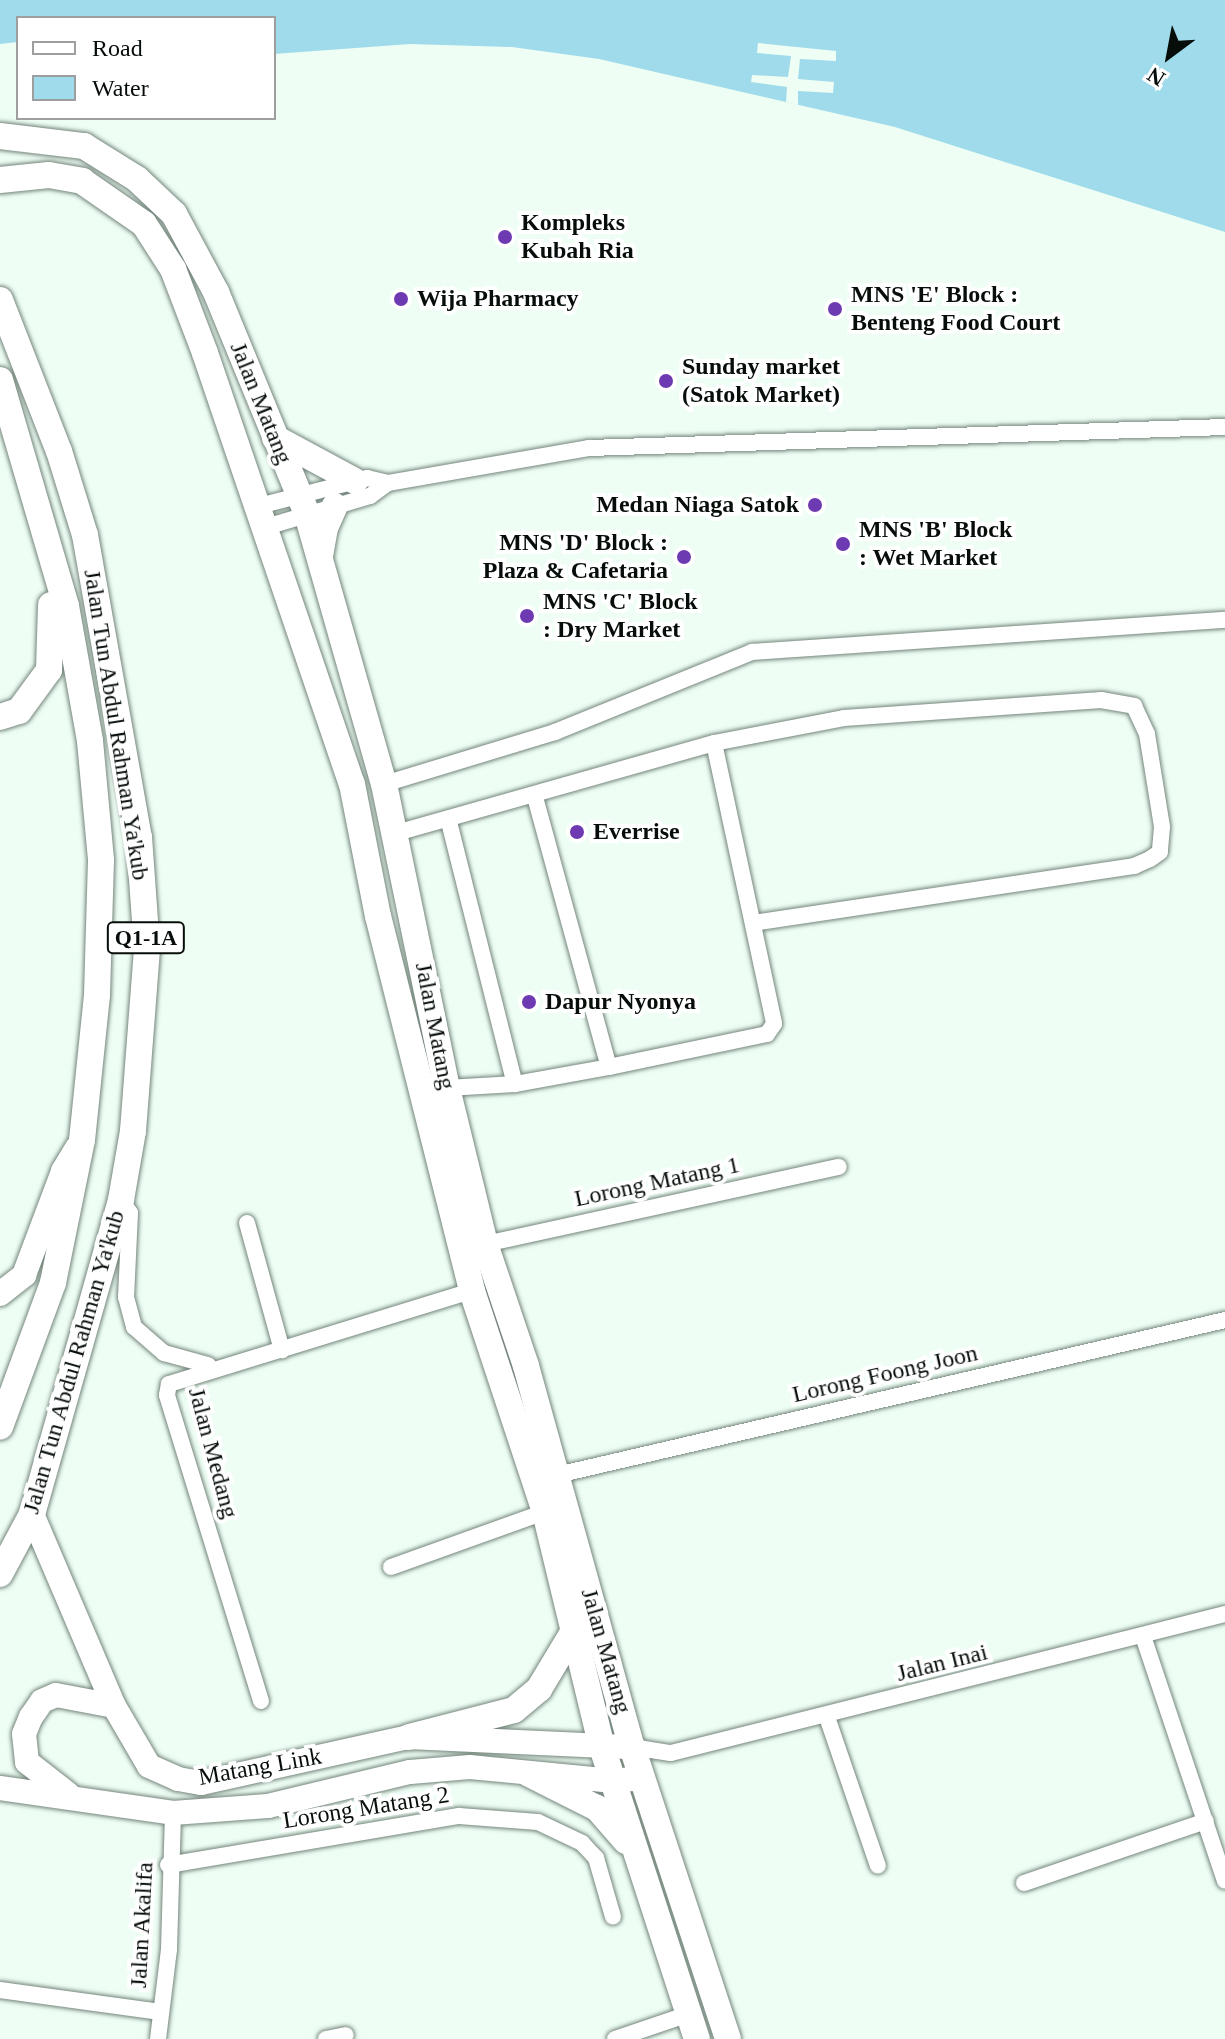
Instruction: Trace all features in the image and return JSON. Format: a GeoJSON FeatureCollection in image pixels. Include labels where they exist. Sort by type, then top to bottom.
{"type":"FeatureCollection","features":[{"type":"Feature","properties":{"kind":"main road","name":"Jalan Matang"},"geometry":{"type":"LineString","coordinates":[[0,136],[84,146],[137,179],[174,214],[216,292],[303,504],[384,784],[447,1088],[485,1244],[557,1475],[632,1747],[728,2039]]}},
{"type":"Feature","properties":{"kind":"main road","name":"Jalan Matang"},"geometry":{"type":"LineString","coordinates":[[0,180],[49,175],[82,181],[144,224],[173,269],[262,517],[352,784],[378,916],[472,1291],[545,1512],[602,1747],[697,2039]]}},
{"type":"Feature","properties":{"kind":"main road","name":"Jalan Tun Abdul Rahman Ya'kub"},"geometry":{"type":"LineString","coordinates":[[0,300],[59,451],[85,535],[139,837],[147,949],[133,1131],[121,1200],[32,1514],[0,1574]]}},
{"type":"Feature","properties":{"kind":"main road","name":"Jalan Tun Abdul Rahman Ya'kub"},"geometry":{"type":"LineString","coordinates":[[0,380],[66,606],[90,741],[101,860],[97,995],[82,1140],[53,1283],[0,1427]]}},
{"type":"Feature","properties":{"kind":"main road"},"geometry":{"type":"LineString","coordinates":[[275,438],[355,481]]}},
{"type":"Feature","properties":{"kind":"main road"},"geometry":{"type":"LineString","coordinates":[[320,561],[325,528],[335,506]]}},
{"type":"Feature","properties":{"kind":"main road"},"geometry":{"type":"LineString","coordinates":[[0,717],[19,711],[49,670],[53,637],[47,538]]}},
{"type":"Feature","properties":{"kind":"main road"},"geometry":{"type":"LineString","coordinates":[[409,1737],[514,1710],[539,1689],[575,1629]]}},
{"type":"Feature","properties":{"kind":"main road"},"geometry":{"type":"LineString","coordinates":[[529,1774],[597,1808],[620,1830],[638,1862]]}},
{"type":"Feature","properties":{"kind":"street"},"geometry":{"type":"LineString","coordinates":[[262,517],[303,504],[355,481],[388,483],[589,448],[1225,427]]}},
{"type":"Feature","properties":{"kind":"street"},"geometry":{"type":"LineString","coordinates":[[303,504],[335,506],[370,496],[388,483]]}},
{"type":"Feature","properties":{"kind":"street"},"geometry":{"type":"LineString","coordinates":[[384,784],[555,732],[752,652],[1225,620]]}},
{"type":"Feature","properties":{"kind":"street"},"geometry":{"type":"LineString","coordinates":[[396,833],[449,822],[714,743],[844,718],[1101,700],[1134,706],[1147,734],[1162,827],[1160,852],[1150,859],[1134,866],[753,923]]}},
{"type":"Feature","properties":{"kind":"street"},"geometry":{"type":"LineString","coordinates":[[447,1088],[515,1084],[767,1034],[774,1024],[714,743]]}},
{"type":"Feature","properties":{"kind":"street"},"geometry":{"type":"LineString","coordinates":[[535,797],[609,1067]]}},
{"type":"Feature","properties":{"kind":"street"},"geometry":{"type":"LineString","coordinates":[[449,822],[515,1084]]}},
{"type":"Feature","properties":{"kind":"street"},"geometry":{"type":"LineString","coordinates":[[0,1294],[24,1275],[63,1171],[82,1140]]}},
{"type":"Feature","properties":{"kind":"street","name":"Lorong Matang 1"},"geometry":{"type":"LineString","coordinates":[[485,1244],[839,1167]]}},
{"type":"Feature","properties":{"kind":"street"},"geometry":{"type":"LineString","coordinates":[[121,1200],[130,1213],[126,1297],[134,1327],[147,1342],[189,1364],[225,1367]]}},
{"type":"Feature","properties":{"kind":"street"},"geometry":{"type":"LineString","coordinates":[[247,1223],[282,1350]]}},
{"type":"Feature","properties":{"kind":"street","name":"Jalan Medang"},"geometry":{"type":"LineString","coordinates":[[261,1701],[167,1395],[174,1379],[225,1367],[472,1291]]}},
{"type":"Feature","properties":{"kind":"street","name":"Lorong Foong Joon"},"geometry":{"type":"LineString","coordinates":[[557,1475],[1225,1320]]}},
{"type":"Feature","properties":{"kind":"street"},"geometry":{"type":"LineString","coordinates":[[391,1567],[545,1512]]}},
{"type":"Feature","properties":{"kind":"street","name":"Matang Link"},"geometry":{"type":"LineString","coordinates":[[32,1514],[114,1706],[149,1766],[201,1783],[409,1737],[632,1747]]}},
{"type":"Feature","properties":{"kind":"street","name":"Jalan Inai"},"geometry":{"type":"LineString","coordinates":[[671,1753],[827,1717],[1225,1614]]}},
{"type":"Feature","properties":{"kind":"street"},"geometry":{"type":"LineString","coordinates":[[1143,1636],[1225,1881]]}},
{"type":"Feature","properties":{"kind":"street"},"geometry":{"type":"LineString","coordinates":[[70,1795],[27,1762],[24,1734],[31,1717],[42,1701],[56,1695],[114,1706]]}},
{"type":"Feature","properties":{"kind":"street"},"geometry":{"type":"LineString","coordinates":[[827,1717],[878,1866]]}},
{"type":"Feature","properties":{"kind":"street"},"geometry":{"type":"LineString","coordinates":[[632,1747],[671,1753]]}},
{"type":"Feature","properties":{"kind":"street"},"geometry":{"type":"LineString","coordinates":[[642,1778],[671,1753]]}},
{"type":"Feature","properties":{"kind":"street","name":"Matang Link"},"geometry":{"type":"LineString","coordinates":[[0,1788],[70,1795],[173,1813],[268,1806],[410,1772],[470,1767],[613,1781],[642,1778]]}},
{"type":"Feature","properties":{"kind":"street","name":"Jalan Akalifa"},"geometry":{"type":"LineString","coordinates":[[158,2039],[169,1949],[168,1865],[173,1813]]}},
{"type":"Feature","properties":{"kind":"street","name":"Lorong Matang 2"},"geometry":{"type":"LineString","coordinates":[[168,1865],[459,1816],[538,1822],[582,1843],[596,1858],[613,1917]]}},
{"type":"Feature","properties":{"kind":"street"},"geometry":{"type":"LineString","coordinates":[[1024,1883],[1206,1821]]}},
{"type":"Feature","properties":{"kind":"street"},"geometry":{"type":"LineString","coordinates":[[0,1990],[160,2012]]}},
{"type":"Feature","properties":{"kind":"street"},"geometry":{"type":"LineString","coordinates":[[615,2039],[689,2014]]}},
{"type":"Feature","properties":{"kind":"street"},"geometry":{"type":"LineString","coordinates":[[326,2039],[346,2035]]}},
{"type":"Feature","properties":{"kind":"water"},"geometry":{"type":"Polygon","coordinates":[[[0,0],[1225,0],[1225,232],[895,127],[599,59],[512,47],[410,44],[276,54],[276,16],[16,16],[16,42],[0,44],[0,0]]]}},
{"type":"Feature","properties":{"kind":"pier"},"geometry":{"type":"Polygon","coordinates":[[[758,43],[836,51],[836,61],[800,59],[798,79],[834,82],[833,93],[798,91],[798,105],[786,102],[787,87],[751,82],[752,75],[788,77],[791,56],[757,53],[758,43]]]}},
{"type":"Feature","properties":{"kind":"place","name":"Kompleks Kubah Ria"},"geometry":{"type":"Point","coordinates":[505,237]}},
{"type":"Feature","properties":{"kind":"place","name":"Wija Pharmacy"},"geometry":{"type":"Point","coordinates":[401,299]}},
{"type":"Feature","properties":{"kind":"place","name":"MNS 'E' Block : Benteng Food Court"},"geometry":{"type":"Point","coordinates":[835,309]}},
{"type":"Feature","properties":{"kind":"place","name":"Sunday market (Satok Market)"},"geometry":{"type":"Point","coordinates":[666,381]}},
{"type":"Feature","properties":{"kind":"place","name":"Medan Niaga Satok"},"geometry":{"type":"Point","coordinates":[815,505]}},
{"type":"Feature","properties":{"kind":"place","name":"MNS 'B' Block : Wet Market"},"geometry":{"type":"Point","coordinates":[843,544]}},
{"type":"Feature","properties":{"kind":"place","name":"MNS 'D' Block : Plaza & Cafetaria"},"geometry":{"type":"Point","coordinates":[684,557]}},
{"type":"Feature","properties":{"kind":"place","name":"MNS 'C' Block : Dry Market"},"geometry":{"type":"Point","coordinates":[527,616]}},
{"type":"Feature","properties":{"kind":"place","name":"Everrise"},"geometry":{"type":"Point","coordinates":[577,832]}},
{"type":"Feature","properties":{"kind":"place","name":"Dapur Nyonya"},"geometry":{"type":"Point","coordinates":[529,1002]}}]}
